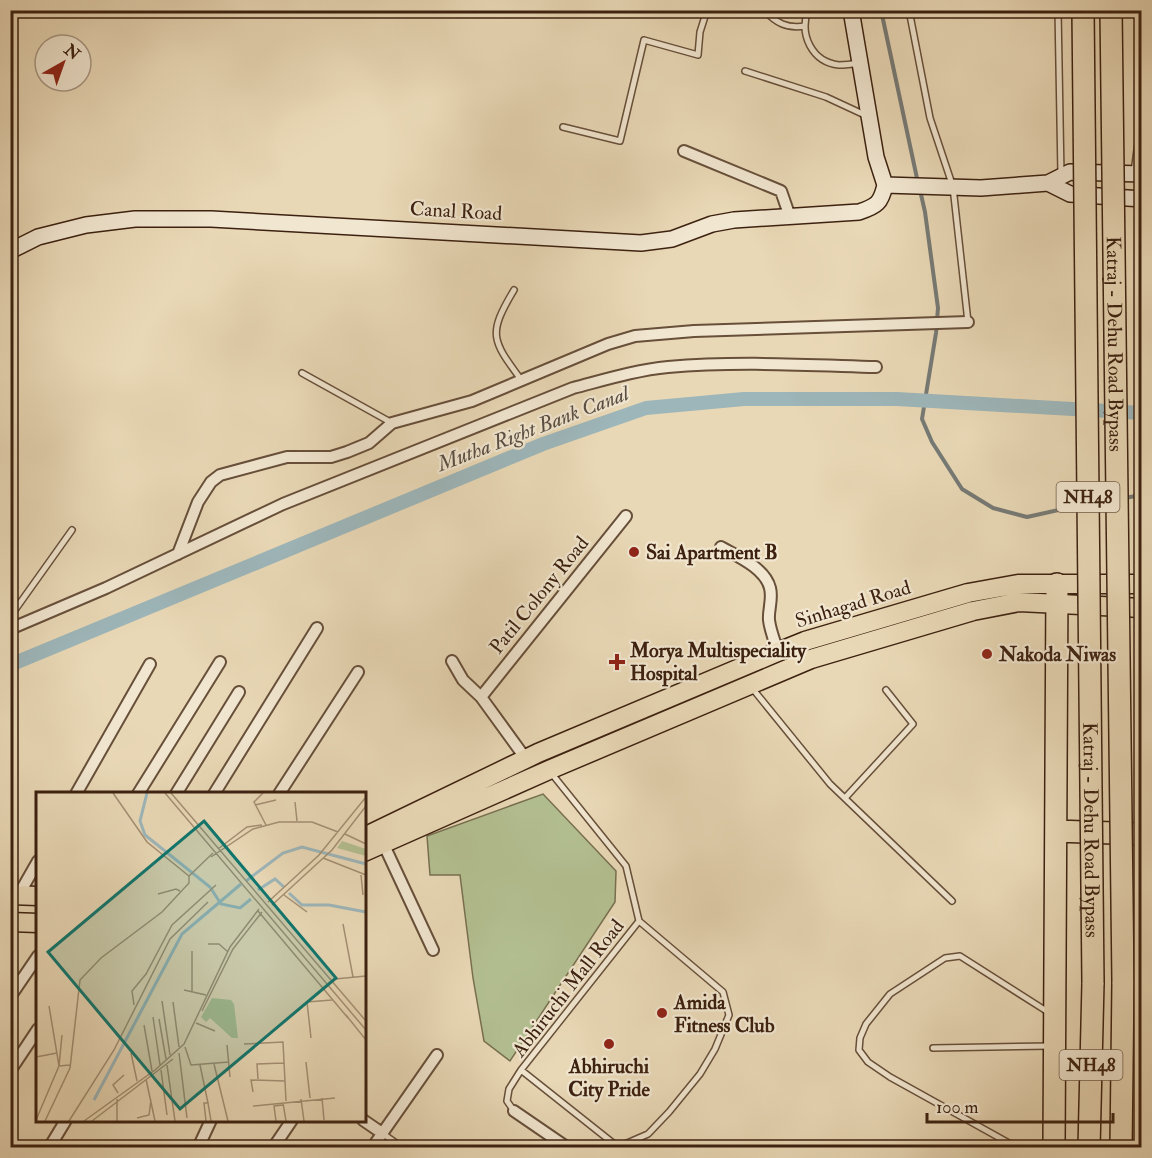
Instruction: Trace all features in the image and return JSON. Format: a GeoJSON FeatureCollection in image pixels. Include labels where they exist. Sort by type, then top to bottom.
{"type":"FeatureCollection","features":[{"type":"Feature","properties":{"kind":"highway","name":"Katraj - Dehu Road Bypass"},"geometry":{"type":"LineString","coordinates":[[1083,10],[1093,983],[1089,1148]]}},
{"type":"Feature","properties":{"kind":"highway","name":"Katraj - Dehu Road Bypass"},"geometry":{"type":"LineString","coordinates":[[1111,10],[1123,982],[1120,1148]]}},
{"type":"Feature","properties":{"kind":"highway"},"geometry":{"type":"LineString","coordinates":[[1054,1148],[1057,594]]}},
{"type":"Feature","properties":{"kind":"highway"},"geometry":{"type":"LineString","coordinates":[[1056,831],[1142,834]]}},
{"type":"Feature","properties":{"kind":"main road","name":"Sinhagad Road"},"geometry":{"type":"LineString","coordinates":[[366,836],[526,759],[778,652],[806,641],[968,593],[1018,584],[1057,594],[1142,608]]}},
{"type":"Feature","properties":{"kind":"main road","name":"Sinhagad Road"},"geometry":{"type":"LineString","coordinates":[[366,851],[549,770],[812,659],[973,611],[1057,594],[1142,584]]}},
{"type":"Feature","properties":{"kind":"main road"},"geometry":{"type":"LineString","coordinates":[[13,898],[36,896]]}},
{"type":"Feature","properties":{"kind":"main road"},"geometry":{"type":"LineString","coordinates":[[13,898],[36,903]]}},
{"type":"Feature","properties":{"kind":"main road"},"geometry":{"type":"LineString","coordinates":[[10,915],[36,915]]}},
{"type":"Feature","properties":{"kind":"main road"},"geometry":{"type":"LineString","coordinates":[[10,922],[36,923]]}},
{"type":"Feature","properties":{"kind":"street"},"geometry":{"type":"LineString","coordinates":[[851,10],[868,117],[876,158],[885,185],[981,188],[1055,180],[1070,172],[1138,174]]}},
{"type":"Feature","properties":{"kind":"street"},"geometry":{"type":"LineString","coordinates":[[684,151],[781,191],[790,217]]}},
{"type":"Feature","properties":{"kind":"street"},"geometry":{"type":"LineString","coordinates":[[1055,180],[1070,194],[1142,199]]}},
{"type":"Feature","properties":{"kind":"street","name":"Canal Road"},"geometry":{"type":"LineString","coordinates":[[10,251],[38,237],[86,225],[135,219],[211,219],[641,243],[672,239],[712,224],[734,220],[860,212],[871,208],[881,200],[885,185]]}},
{"type":"Feature","properties":{"kind":"street"},"geometry":{"type":"LineString","coordinates":[[178,554],[198,502],[211,482],[220,475],[287,458],[332,457],[369,443],[392,423],[472,401],[609,344],[635,336],[694,331],[968,322]]}},
{"type":"Feature","properties":{"kind":"street"},"geometry":{"type":"LineString","coordinates":[[10,628],[106,588],[305,495],[573,388],[621,375],[667,367],[745,364],[876,367]]}},
{"type":"Feature","properties":{"kind":"street","name":"Patil Colony Road"},"geometry":{"type":"LineString","coordinates":[[481,697],[626,516]]}},
{"type":"Feature","properties":{"kind":"street"},"geometry":{"type":"LineString","coordinates":[[721,547],[750,564],[765,578],[770,587],[769,621],[778,652]]}},
{"type":"Feature","properties":{"kind":"street"},"geometry":{"type":"LineString","coordinates":[[215,792],[316,628]]}},
{"type":"Feature","properties":{"kind":"street"},"geometry":{"type":"LineString","coordinates":[[452,661],[463,680],[481,697],[526,759]]}},
{"type":"Feature","properties":{"kind":"street"},"geometry":{"type":"LineString","coordinates":[[139,792],[220,662]]}},
{"type":"Feature","properties":{"kind":"street"},"geometry":{"type":"LineString","coordinates":[[77,792],[150,664]]}},
{"type":"Feature","properties":{"kind":"street"},"geometry":{"type":"LineString","coordinates":[[280,792],[358,672]]}},
{"type":"Feature","properties":{"kind":"street"},"geometry":{"type":"LineString","coordinates":[[177,792],[239,692]]}},
{"type":"Feature","properties":{"kind":"street"},"geometry":{"type":"LineString","coordinates":[[383,843],[433,950]]}},
{"type":"Feature","properties":{"kind":"street"},"geometry":{"type":"LineString","coordinates":[[13,898],[36,864]]}},
{"type":"Feature","properties":{"kind":"street"},"geometry":{"type":"LineString","coordinates":[[10,997],[36,959]]}},
{"type":"Feature","properties":{"kind":"street"},"geometry":{"type":"LineString","coordinates":[[10,1071],[36,1032]]}},
{"type":"Feature","properties":{"kind":"street"},"geometry":{"type":"LineString","coordinates":[[372,1148],[437,1055]]}},
{"type":"Feature","properties":{"kind":"street"},"geometry":{"type":"LineString","coordinates":[[514,1111],[568,1148]]}},
{"type":"Feature","properties":{"kind":"street"},"geometry":{"type":"LineString","coordinates":[[49,1148],[65,1122]]}},
{"type":"Feature","properties":{"kind":"street"},"geometry":{"type":"LineString","coordinates":[[198,1148],[210,1122]]}},
{"type":"Feature","properties":{"kind":"street"},"geometry":{"type":"LineString","coordinates":[[273,1148],[291,1122]]}},
{"type":"Feature","properties":{"kind":"street"},"geometry":{"type":"LineString","coordinates":[[366,1122],[382,1133]]}},
{"type":"Feature","properties":{"kind":"lane"},"geometry":{"type":"LineString","coordinates":[[563,127],[620,141],[644,40],[698,55],[700,32],[707,10]]}},
{"type":"Feature","properties":{"kind":"lane"},"geometry":{"type":"LineString","coordinates":[[764,10],[773,20],[784,26],[806,26]]}},
{"type":"Feature","properties":{"kind":"lane"},"geometry":{"type":"LineString","coordinates":[[808,10],[806,26],[809,47],[816,55],[840,65],[860,63]]}},
{"type":"Feature","properties":{"kind":"lane"},"geometry":{"type":"LineString","coordinates":[[909,10],[945,186],[968,322]]}},
{"type":"Feature","properties":{"kind":"lane"},"geometry":{"type":"LineString","coordinates":[[1055,180],[1058,10]]}},
{"type":"Feature","properties":{"kind":"lane"},"geometry":{"type":"LineString","coordinates":[[745,71],[826,97],[868,117]]}},
{"type":"Feature","properties":{"kind":"lane"},"geometry":{"type":"LineString","coordinates":[[1138,174],[1142,113]]}},
{"type":"Feature","properties":{"kind":"lane"},"geometry":{"type":"LineString","coordinates":[[514,290],[496,324],[496,341],[500,351],[522,381]]}},
{"type":"Feature","properties":{"kind":"lane"},"geometry":{"type":"LineString","coordinates":[[302,373],[392,423]]}},
{"type":"Feature","properties":{"kind":"lane"},"geometry":{"type":"LineString","coordinates":[[10,617],[72,530]]}},
{"type":"Feature","properties":{"kind":"lane"},"geometry":{"type":"LineString","coordinates":[[749,685],[830,784],[952,901]]}},
{"type":"Feature","properties":{"kind":"lane"},"geometry":{"type":"LineString","coordinates":[[845,798],[913,724],[886,690]]}},
{"type":"Feature","properties":{"kind":"lane","name":"Abhiruchi Mall Road"},"geometry":{"type":"LineString","coordinates":[[549,770],[626,866],[639,921],[723,992],[729,1015],[715,1049],[700,1074],[675,1106],[648,1134],[618,1147],[521,1070],[639,921]]}},
{"type":"Feature","properties":{"kind":"lane"},"geometry":{"type":"LineString","coordinates":[[1018,1148],[890,1077],[868,1062],[859,1050],[860,1038],[866,1024],[890,994],[945,958],[960,956],[1055,1016]]}},
{"type":"Feature","properties":{"kind":"lane"},"geometry":{"type":"LineString","coordinates":[[933,1048],[1054,1046]]}},
{"type":"Feature","properties":{"kind":"lane"},"geometry":{"type":"LineString","coordinates":[[514,1111],[507,1101],[509,1089],[521,1070]]}},
{"type":"Feature","properties":{"kind":"lane"},"geometry":{"type":"LineString","coordinates":[[382,1133],[403,1148]]}},
{"type":"Feature","properties":{"kind":"green space"},"geometry":{"type":"Polygon","coordinates":[[[543,794],[616,871],[615,902],[510,1061],[484,1041],[473,978],[460,875],[430,875],[427,836],[543,794]]]}},
{"type":"Feature","properties":{"kind":"waterway"},"geometry":{"type":"LineString","coordinates":[[881,10],[918,183]]}},
{"type":"Feature","properties":{"kind":"waterway"},"geometry":{"type":"LineString","coordinates":[[920,190],[938,308],[922,419],[932,442],[962,489],[993,508],[1027,517],[1081,505]]}},
{"type":"Feature","properties":{"kind":"waterway","name":"Mutha Right Bank Canal"},"geometry":{"type":"LineString","coordinates":[[10,665],[543,444],[646,408],[744,399],[897,399],[1142,413]]}},
{"type":"Feature","properties":{"kind":"waterway"},"geometry":{"type":"LineString","coordinates":[[1124,498],[1142,495]]}},
{"type":"Feature","properties":{"kind":"waterway"},"geometry":{"type":"LineString","coordinates":[[1095,503],[1111,500]]}},
{"type":"Feature","properties":{"kind":"place","name":"Sai Apartment B"},"geometry":{"type":"Point","coordinates":[634,552]}},
{"type":"Feature","properties":{"kind":"place","name":"Nakoda Niwas"},"geometry":{"type":"Point","coordinates":[987,654]}},
{"type":"Feature","properties":{"kind":"place","name":"Morya Multispeciality Hospital"},"geometry":{"type":"Point","coordinates":[617,662]}},
{"type":"Feature","properties":{"kind":"place","name":"Amida Fitness Club"},"geometry":{"type":"Point","coordinates":[662,1013]}},
{"type":"Feature","properties":{"kind":"place","name":"Abhiruchi City Pride"},"geometry":{"type":"Point","coordinates":[609,1044]}}]}
